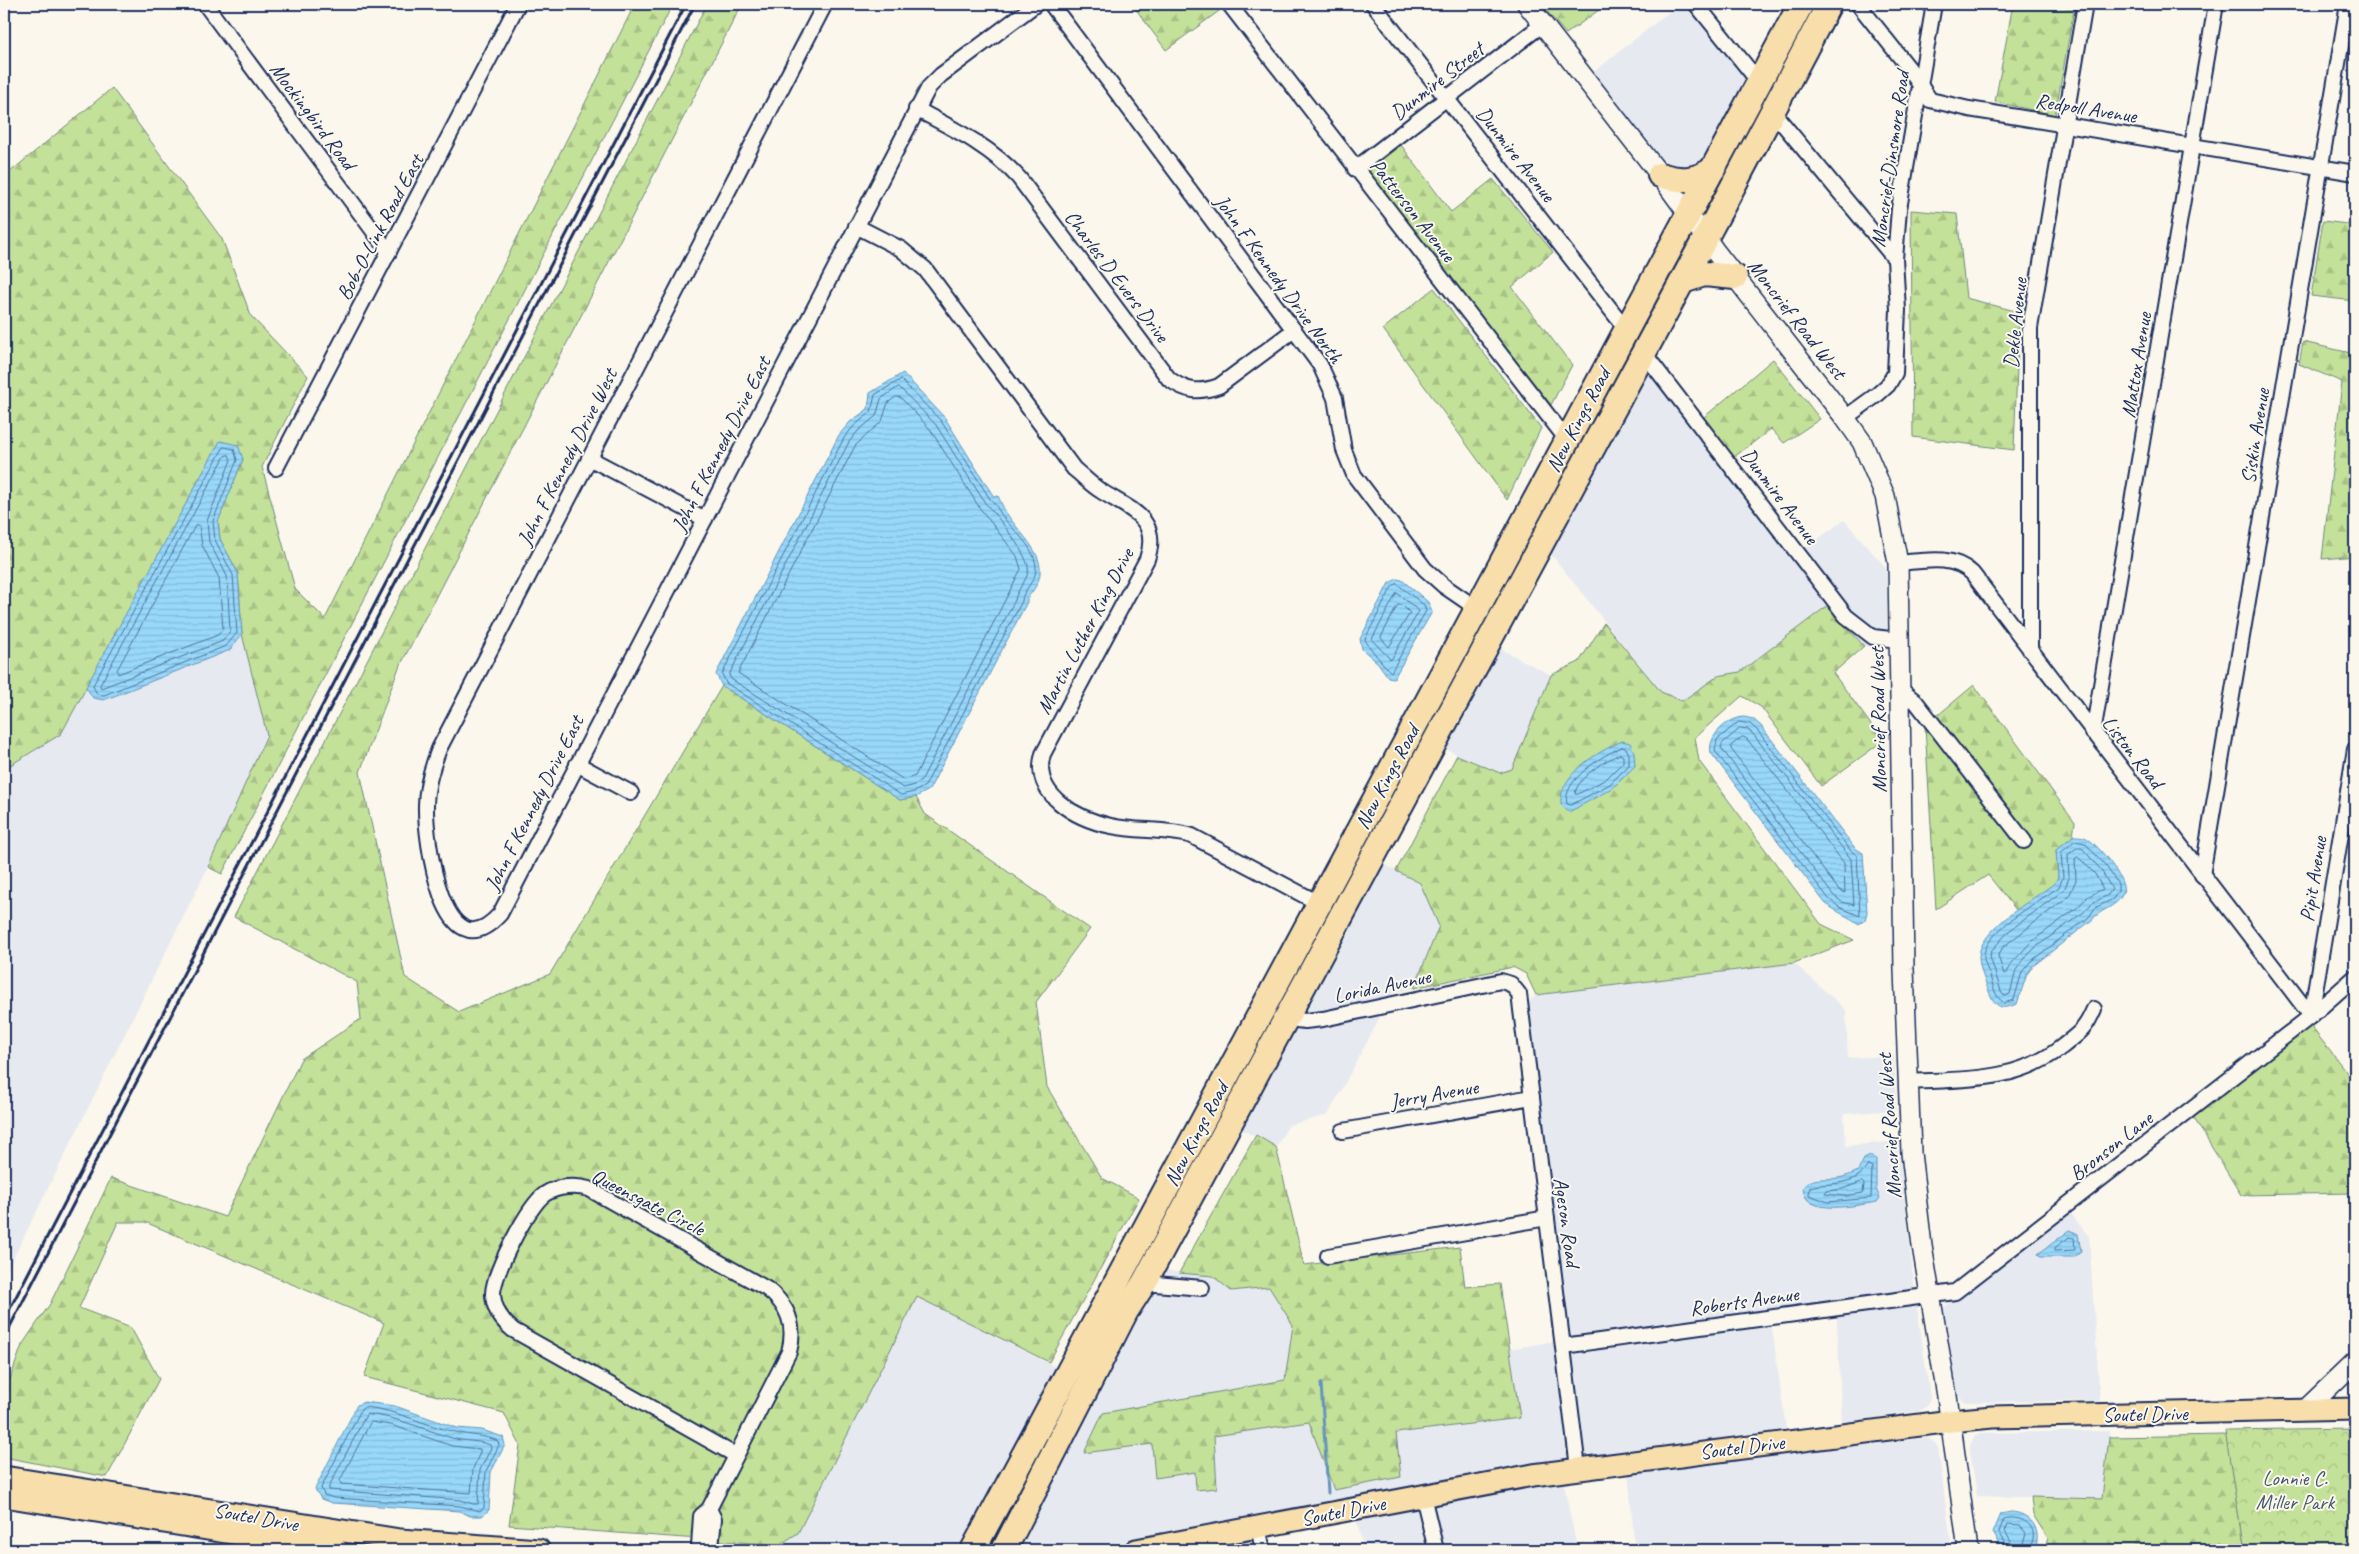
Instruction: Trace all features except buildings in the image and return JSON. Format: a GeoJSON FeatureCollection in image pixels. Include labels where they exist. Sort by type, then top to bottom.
{"type":"FeatureCollection","features":[{"type":"Feature","properties":{"kind":"highway","name":"New Kings Road"},"geometry":{"type":"LineString","coordinates":[[1004,1550],[1017,1540],[1118,1303],[1262,1011],[1801,4]]}},
{"type":"Feature","properties":{"kind":"highway","name":"New Kings Road"},"geometry":{"type":"LineString","coordinates":[[973,1550],[1118,1303],[1144,1283],[1284,1019],[1683,281],[1829,4]]}},
{"type":"Feature","properties":{"kind":"highway"},"geometry":{"type":"LineString","coordinates":[[1660,175],[1674,179],[1690,180],[1702,177],[1713,169]]}},
{"type":"Feature","properties":{"kind":"highway"},"geometry":{"type":"LineString","coordinates":[[1683,281],[1704,274],[1736,277]]}},
{"type":"Feature","properties":{"kind":"main road","name":"Moncrief Road West"},"geometry":{"type":"LineString","coordinates":[[1527,4],[1845,418],[1865,449],[1885,496],[1898,563],[1907,1082],[1911,1152],[1930,1296],[1951,1421],[1968,1550]]}},
{"type":"Feature","properties":{"kind":"main road"},"geometry":{"type":"LineString","coordinates":[[2305,1410],[2355,1362]]}},
{"type":"Feature","properties":{"kind":"main road","name":"Soutel Drive"},"geometry":{"type":"LineString","coordinates":[[1136,1550],[1578,1468],[1951,1421],[1992,1417],[2355,1409]]}},
{"type":"Feature","properties":{"kind":"main road","name":"Soutel Drive"},"geometry":{"type":"LineString","coordinates":[[4,1477],[399,1545],[539,1550]]}},
{"type":"Feature","properties":{"kind":"main road","name":"Soutel Drive"},"geometry":{"type":"LineString","coordinates":[[4,1496],[337,1550]]}},
{"type":"Feature","properties":{"kind":"street","name":"Mockingbird Road"},"geometry":{"type":"LineString","coordinates":[[205,4],[389,252]]}},
{"type":"Feature","properties":{"kind":"street","name":"Bob-O-Link Road East"},"geometry":{"type":"LineString","coordinates":[[276,468],[518,4]]}},
{"type":"Feature","properties":{"kind":"street","name":"John F Kennedy Drive West"},"geometry":{"type":"LineString","coordinates":[[476,929],[457,925],[451,919],[443,903],[427,836],[426,803],[430,777],[439,749],[588,458],[825,4]]}},
{"type":"Feature","properties":{"kind":"street","name":"John F Kennedy Drive East"},"geometry":{"type":"LineString","coordinates":[[476,929],[484,927],[500,914],[916,109],[934,81],[1036,4]]}},
{"type":"Feature","properties":{"kind":"street","name":"John F Kennedy Drive North"},"geometry":{"type":"LineString","coordinates":[[1051,4],[1294,330],[1329,381],[1335,398],[1344,450],[1354,475],[1425,569],[1444,586],[1498,622]]}},
{"type":"Feature","properties":{"kind":"street","name":"Patterson Avenue"},"geometry":{"type":"LineString","coordinates":[[1230,4],[1355,169],[1567,440]]}},
{"type":"Feature","properties":{"kind":"street","name":"Dunmire Avenue"},"geometry":{"type":"LineString","coordinates":[[1374,4],[1626,329]]}},
{"type":"Feature","properties":{"kind":"street"},"geometry":{"type":"LineString","coordinates":[[1696,4],[1759,82]]}},
{"type":"Feature","properties":{"kind":"street","name":"Redpoll Avenue"},"geometry":{"type":"LineString","coordinates":[[1858,4],[1930,100],[2355,174]]}},
{"type":"Feature","properties":{"kind":"street","name":"Moncrief-Dinsmore Road"},"geometry":{"type":"LineString","coordinates":[[1845,418],[1888,385],[1895,373],[1898,310],[1895,259],[1899,210],[1934,4]]}},
{"type":"Feature","properties":{"kind":"street","name":"Dekle Avenue"},"geometry":{"type":"LineString","coordinates":[[2030,650],[2032,602],[2029,346],[2085,4]]}},
{"type":"Feature","properties":{"kind":"street","name":"Mattox Avenue"},"geometry":{"type":"LineString","coordinates":[[2093,733],[2216,4]]}},
{"type":"Feature","properties":{"kind":"street","name":"Siskin Avenue"},"geometry":{"type":"LineString","coordinates":[[2202,874],[2348,4]]}},
{"type":"Feature","properties":{"kind":"street","name":"Dunmire Street"},"geometry":{"type":"LineString","coordinates":[[1355,169],[1543,24]]}},
{"type":"Feature","properties":{"kind":"street","name":"Charles D Evers Drive"},"geometry":{"type":"LineString","coordinates":[[916,109],[978,142],[1007,164],[1020,178],[1169,379],[1179,386],[1192,392],[1219,386],[1294,330]]}},
{"type":"Feature","properties":{"kind":"street"},"geometry":{"type":"LineString","coordinates":[[1773,112],[1895,259]]}},
{"type":"Feature","properties":{"kind":"street","name":"Martin Luther King Drive"},"geometry":{"type":"LineString","coordinates":[[856,226],[901,249],[925,269],[1074,469],[1100,491],[1132,509],[1147,525],[1150,536],[1150,548],[1146,559],[1042,754],[1040,772],[1048,792],[1056,800],[1096,822],[1127,828],[1176,832],[1192,836],[1340,915]]}},
{"type":"Feature","properties":{"kind":"street","name":"Dunmire Avenue"},"geometry":{"type":"LineString","coordinates":[[1644,353],[1671,385],[1846,616],[1874,637],[1899,640]]}},
{"type":"Feature","properties":{"kind":"street"},"geometry":{"type":"LineString","coordinates":[[588,458],[705,519]]}},
{"type":"Feature","properties":{"kind":"street","name":"Liston Road"},"geometry":{"type":"LineString","coordinates":[[1898,563],[1944,560],[1965,566],[2311,1016]]}},
{"type":"Feature","properties":{"kind":"street"},"geometry":{"type":"LineString","coordinates":[[1900,690],[1916,702],[2024,842]]}},
{"type":"Feature","properties":{"kind":"street","name":"Pipit Avenue"},"geometry":{"type":"LineString","coordinates":[[2311,1016],[2355,749]]}},
{"type":"Feature","properties":{"kind":"street"},"geometry":{"type":"LineString","coordinates":[[577,764],[631,793]]}},
{"type":"Feature","properties":{"kind":"street","name":"Bronson Lane"},"geometry":{"type":"LineString","coordinates":[[1930,1296],[1955,1292],[2311,1016],[2355,977]]}},
{"type":"Feature","properties":{"kind":"street","name":"Lorida Avenue"},"geometry":{"type":"LineString","coordinates":[[1262,1011],[1284,1019],[1305,1021],[1323,1019],[1501,981],[1511,984]]}},
{"type":"Feature","properties":{"kind":"street","name":"Ageson Road"},"geometry":{"type":"LineString","coordinates":[[1511,984],[1519,994],[1578,1468]]}},
{"type":"Feature","properties":{"kind":"street"},"geometry":{"type":"LineString","coordinates":[[1907,1082],[1978,1079],[2007,1075],[2030,1066],[2054,1053],[2086,1028],[2094,1008]]}},
{"type":"Feature","properties":{"kind":"street","name":"Jerry Avenue"},"geometry":{"type":"LineString","coordinates":[[1343,1131],[1532,1097]]}},
{"type":"Feature","properties":{"kind":"street","name":"Queensgate Circle"},"geometry":{"type":"LineString","coordinates":[[703,1550],[699,1546],[702,1516],[709,1509],[789,1352],[793,1325],[778,1297],[767,1289],[589,1189],[570,1187],[546,1193],[535,1203],[493,1281],[496,1308],[503,1321],[514,1330],[735,1455]]}},
{"type":"Feature","properties":{"kind":"street"},"geometry":{"type":"LineString","coordinates":[[1328,1256],[1547,1218]]}},
{"type":"Feature","properties":{"kind":"street"},"geometry":{"type":"LineString","coordinates":[[1144,1283],[1202,1288]]}},
{"type":"Feature","properties":{"kind":"street","name":"Roberts Avenue"},"geometry":{"type":"LineString","coordinates":[[1563,1346],[1930,1296]]}},
{"type":"Feature","properties":{"kind":"street"},"geometry":{"type":"LineString","coordinates":[[1423,1496],[1436,1550]]}},
{"type":"Feature","properties":{"kind":"street"},"geometry":{"type":"LineString","coordinates":[[707,1550],[710,1547],[714,1519],[709,1509]]}},
{"type":"Feature","properties":{"kind":"street"},"geometry":{"type":"LineString","coordinates":[[1258,1527],[1263,1550]]}},
{"type":"Feature","properties":{"kind":"shaded area"},"geometry":{"type":"Polygon","coordinates":[[[1679,4],[1689,4],[1748,80],[1707,160],[1687,172],[1660,165],[1589,76],[1679,4]]]}},
{"type":"Feature","properties":{"kind":"shaded area"},"geometry":{"type":"Polygon","coordinates":[[[1647,363],[1792,558],[1844,520],[1886,568],[1888,647],[1864,646],[1827,606],[1740,672],[1718,676],[1682,701],[1661,692],[1546,548],[1647,363]]]}},
{"type":"Feature","properties":{"kind":"shaded area"},"geometry":{"type":"Polygon","coordinates":[[[242,634],[267,735],[208,867],[4,1277],[4,769],[61,734],[86,687],[93,698],[230,650],[242,634]]]}},
{"type":"Feature","properties":{"kind":"shaded area"},"geometry":{"type":"Polygon","coordinates":[[[1491,644],[1551,675],[1512,769],[1500,773],[1436,745],[1491,644]]]}},
{"type":"Feature","properties":{"kind":"shaded area"},"geometry":{"type":"Polygon","coordinates":[[[1376,860],[1420,883],[1439,926],[1414,988],[1393,993],[1328,1115],[1289,1125],[1276,1147],[1233,1125],[1376,860]]]}},
{"type":"Feature","properties":{"kind":"shaded area"},"geometry":{"type":"Polygon","coordinates":[[[1794,963],[1846,1010],[1848,1058],[1894,1056],[1896,1110],[1844,1114],[1846,1146],[1898,1141],[1915,1293],[1930,1397],[1929,1404],[1925,1408],[1920,1411],[1842,1422],[1836,1304],[1770,1313],[1786,1429],[1583,1457],[1082,1550],[1022,1550],[1018,1543],[1160,1268],[1179,1273],[1213,1276],[1231,1291],[1269,1287],[1293,1325],[1285,1380],[1103,1413],[1084,1453],[1152,1444],[1195,1472],[1196,1490],[1217,1488],[1214,1436],[1310,1422],[1334,1490],[1396,1433],[1520,1418],[1509,1349],[1566,1339],[1525,1006],[1536,995],[1794,963]]]}},
{"type":"Feature","properties":{"kind":"shaded area"},"geometry":{"type":"Polygon","coordinates":[[[2069,1211],[2089,1237],[2100,1401],[1965,1402],[1955,1393],[1943,1308],[2069,1211]]]}},
{"type":"Feature","properties":{"kind":"shaded area"},"geometry":{"type":"Polygon","coordinates":[[[917,1296],[1060,1369],[964,1550],[778,1550],[779,1545],[798,1533],[917,1296]]]}},
{"type":"Feature","properties":{"kind":"shaded area"},"geometry":{"type":"Polygon","coordinates":[[[2110,1431],[2102,1499],[1977,1496],[1970,1450],[1970,1445],[1976,1435],[1981,1433],[2110,1431]]]}},
{"type":"Feature","properties":{"kind":"shaded area"},"geometry":{"type":"Polygon","coordinates":[[[1927,1438],[1935,1443],[1938,1448],[1952,1550],[1635,1550],[1628,1471],[1927,1438]]]}},
{"type":"Feature","properties":{"kind":"shaded area"},"geometry":{"type":"Polygon","coordinates":[[[1563,1480],[1576,1543],[1541,1550],[1364,1550],[1356,1518],[1563,1480]]]}},
{"type":"Feature","properties":{"kind":"shaded area"},"geometry":{"type":"Polygon","coordinates":[[[1255,1538],[1257,1550],[1189,1550],[1255,1538]]]}},
{"type":"Feature","properties":{"kind":"green space"},"geometry":{"type":"Polygon","coordinates":[[[635,4],[673,4],[222,874],[208,867],[267,735],[242,634],[238,573],[220,539],[218,521],[243,459],[220,442],[61,734],[4,769],[4,177],[112,88],[222,239],[251,316],[308,376],[262,467],[295,589],[325,619],[635,4]]]}},
{"type":"Feature","properties":{"kind":"green space"},"geometry":{"type":"Polygon","coordinates":[[[707,4],[742,4],[398,670],[360,772],[405,977],[459,1012],[550,974],[722,686],[900,800],[916,797],[925,814],[1090,929],[1036,1002],[1047,1087],[1102,1178],[1139,1198],[1049,1362],[917,1297],[798,1533],[779,1545],[509,1525],[520,1445],[504,1413],[364,1377],[384,1323],[145,1222],[118,1222],[79,1308],[131,1328],[159,1379],[107,1477],[4,1457],[4,1396],[22,1345],[50,1304],[111,1178],[225,1217],[301,1059],[361,1019],[357,982],[234,917],[707,4]]]}},
{"type":"Feature","properties":{"kind":"green space"},"geometry":{"type":"Polygon","coordinates":[[[1132,4],[1214,4],[1219,11],[1166,50],[1132,4]]]}},
{"type":"Feature","properties":{"kind":"green space"},"geometry":{"type":"Polygon","coordinates":[[[1541,4],[1607,4],[1566,34],[1541,4]]]}},
{"type":"Feature","properties":{"kind":"green space"},"geometry":{"type":"Polygon","coordinates":[[[2013,4],[2075,4],[2055,115],[1995,102],[2013,4]]]}},
{"type":"Feature","properties":{"kind":"green space"},"geometry":{"type":"Polygon","coordinates":[[[1401,145],[1451,212],[1493,179],[1553,252],[1512,287],[1572,365],[1551,405],[1367,171],[1401,145]]]}},
{"type":"Feature","properties":{"kind":"green space"},"geometry":{"type":"Polygon","coordinates":[[[1911,210],[1957,214],[1966,298],[2019,312],[2014,450],[1913,437],[1911,210]]]}},
{"type":"Feature","properties":{"kind":"green space"},"geometry":{"type":"Polygon","coordinates":[[[2323,221],[2355,225],[2355,301],[2311,296],[2323,221]]]}},
{"type":"Feature","properties":{"kind":"green space"},"geometry":{"type":"Polygon","coordinates":[[[1434,288],[1541,428],[1507,500],[1383,329],[1434,288]]]}},
{"type":"Feature","properties":{"kind":"green space"},"geometry":{"type":"Polygon","coordinates":[[[2303,342],[2355,354],[2355,556],[2322,559],[2342,382],[2299,364],[2303,342]]]}},
{"type":"Feature","properties":{"kind":"green space"},"geometry":{"type":"Polygon","coordinates":[[[1773,359],[1820,419],[1784,443],[1771,429],[1734,457],[1703,418],[1773,359]]]}},
{"type":"Feature","properties":{"kind":"green space"},"geometry":{"type":"Polygon","coordinates":[[[1827,606],[1864,646],[1833,673],[1883,741],[1821,786],[1761,707],[1742,696],[1695,737],[1699,761],[1821,924],[1854,940],[1794,963],[1536,995],[1526,974],[1513,967],[1414,988],[1439,926],[1420,883],[1396,871],[1457,755],[1500,773],[1512,769],[1551,675],[1579,662],[1604,623],[1661,692],[1682,701],[1718,676],[1740,672],[1827,606]]]}},
{"type":"Feature","properties":{"kind":"green space"},"geometry":{"type":"Polygon","coordinates":[[[1974,685],[2075,822],[2073,836],[2056,850],[2058,877],[2055,883],[2017,911],[1988,875],[1936,909],[1925,726],[1974,685]]]}},
{"type":"Feature","properties":{"kind":"green space"},"geometry":{"type":"Polygon","coordinates":[[[2309,1024],[2355,1083],[2355,1193],[2241,1195],[2192,1115],[2309,1024]]]}},
{"type":"Feature","properties":{"kind":"green space"},"geometry":{"type":"Polygon","coordinates":[[[1256,1135],[1276,1147],[1304,1265],[1460,1247],[1465,1287],[1500,1284],[1520,1418],[1396,1433],[1401,1477],[1334,1490],[1309,1422],[1214,1436],[1217,1488],[1196,1490],[1195,1472],[1155,1478],[1152,1444],[1084,1453],[1103,1413],[1285,1380],[1293,1325],[1269,1287],[1231,1291],[1213,1276],[1179,1273],[1256,1135]]]}},
{"type":"Feature","properties":{"kind":"green space","name":"Lonnie C. Miller Park"},"geometry":{"type":"Polygon","coordinates":[[[2355,1429],[2355,1550],[2244,1550],[2225,1431],[2355,1429]]]}},
{"type":"Feature","properties":{"kind":"green space"},"geometry":{"type":"Polygon","coordinates":[[[2226,1435],[2244,1550],[2044,1550],[2048,1538],[2033,1515],[2031,1497],[2102,1499],[2109,1437],[2226,1435]]]}},
{"type":"Feature","properties":{"kind":"water"},"geometry":{"type":"Polygon","coordinates":[[[903,373],[945,418],[994,497],[998,496],[1007,514],[1030,543],[1036,553],[1040,574],[1036,586],[1027,598],[1027,602],[929,790],[916,797],[900,800],[722,686],[716,674],[839,435],[850,422],[868,409],[870,393],[903,373]]]}},
{"type":"Feature","properties":{"kind":"water"},"geometry":{"type":"Polygon","coordinates":[[[220,441],[238,445],[243,459],[218,522],[220,539],[238,573],[242,634],[230,650],[104,700],[93,698],[86,687],[220,441]]]}},
{"type":"Feature","properties":{"kind":"water"},"geometry":{"type":"Polygon","coordinates":[[[1397,579],[1402,580],[1428,602],[1432,612],[1394,678],[1388,677],[1378,663],[1362,649],[1360,639],[1389,583],[1397,579]]]}},
{"type":"Feature","properties":{"kind":"water"},"geometry":{"type":"Polygon","coordinates":[[[1744,717],[1753,719],[1761,726],[1855,848],[1863,853],[1867,912],[1865,920],[1859,924],[1825,903],[1711,753],[1712,740],[1715,734],[1725,724],[1744,717]]]}},
{"type":"Feature","properties":{"kind":"water"},"geometry":{"type":"Polygon","coordinates":[[[1622,741],[1630,743],[1634,752],[1635,766],[1613,788],[1569,812],[1561,805],[1566,783],[1591,758],[1622,741]]]}},
{"type":"Feature","properties":{"kind":"water"},"geometry":{"type":"Polygon","coordinates":[[[2073,836],[2086,838],[2105,856],[2121,880],[2123,893],[2117,902],[2096,916],[2033,966],[2027,974],[2017,1004],[2008,1007],[1998,1006],[1990,994],[1980,966],[1981,947],[1988,936],[2009,915],[2055,883],[2058,877],[2056,850],[2073,836]]]}},
{"type":"Feature","properties":{"kind":"water"},"geometry":{"type":"Polygon","coordinates":[[[1870,1156],[1876,1159],[1876,1189],[1880,1198],[1877,1202],[1832,1207],[1812,1203],[1805,1197],[1803,1187],[1811,1181],[1838,1178],[1858,1171],[1864,1159],[1870,1156]]]}},
{"type":"Feature","properties":{"kind":"water"},"geometry":{"type":"Polygon","coordinates":[[[2070,1230],[2078,1234],[2081,1252],[2074,1257],[2040,1257],[2038,1254],[2070,1230]]]}},
{"type":"Feature","properties":{"kind":"water"},"geometry":{"type":"Polygon","coordinates":[[[364,1402],[395,1406],[457,1428],[482,1430],[503,1437],[505,1445],[491,1472],[489,1510],[482,1516],[470,1516],[460,1511],[332,1503],[321,1499],[315,1489],[357,1405],[364,1402]]]}},
{"type":"Feature","properties":{"kind":"water"},"geometry":{"type":"Polygon","coordinates":[[[2011,1512],[2029,1518],[2035,1528],[2037,1533],[2036,1546],[2030,1550],[2000,1550],[2000,1544],[1993,1533],[2001,1514],[2011,1512]]]}},
{"type":"Feature","properties":{"kind":"waterway"},"geometry":{"type":"LineString","coordinates":[[1321,1383],[1328,1493]]}},
{"type":"Feature","properties":{"kind":"railway"},"geometry":{"type":"LineString","coordinates":[[4,1320],[686,4]]}},
{"type":"Feature","properties":{"kind":"railway"},"geometry":{"type":"LineString","coordinates":[[4,1338],[695,4]]}}]}
